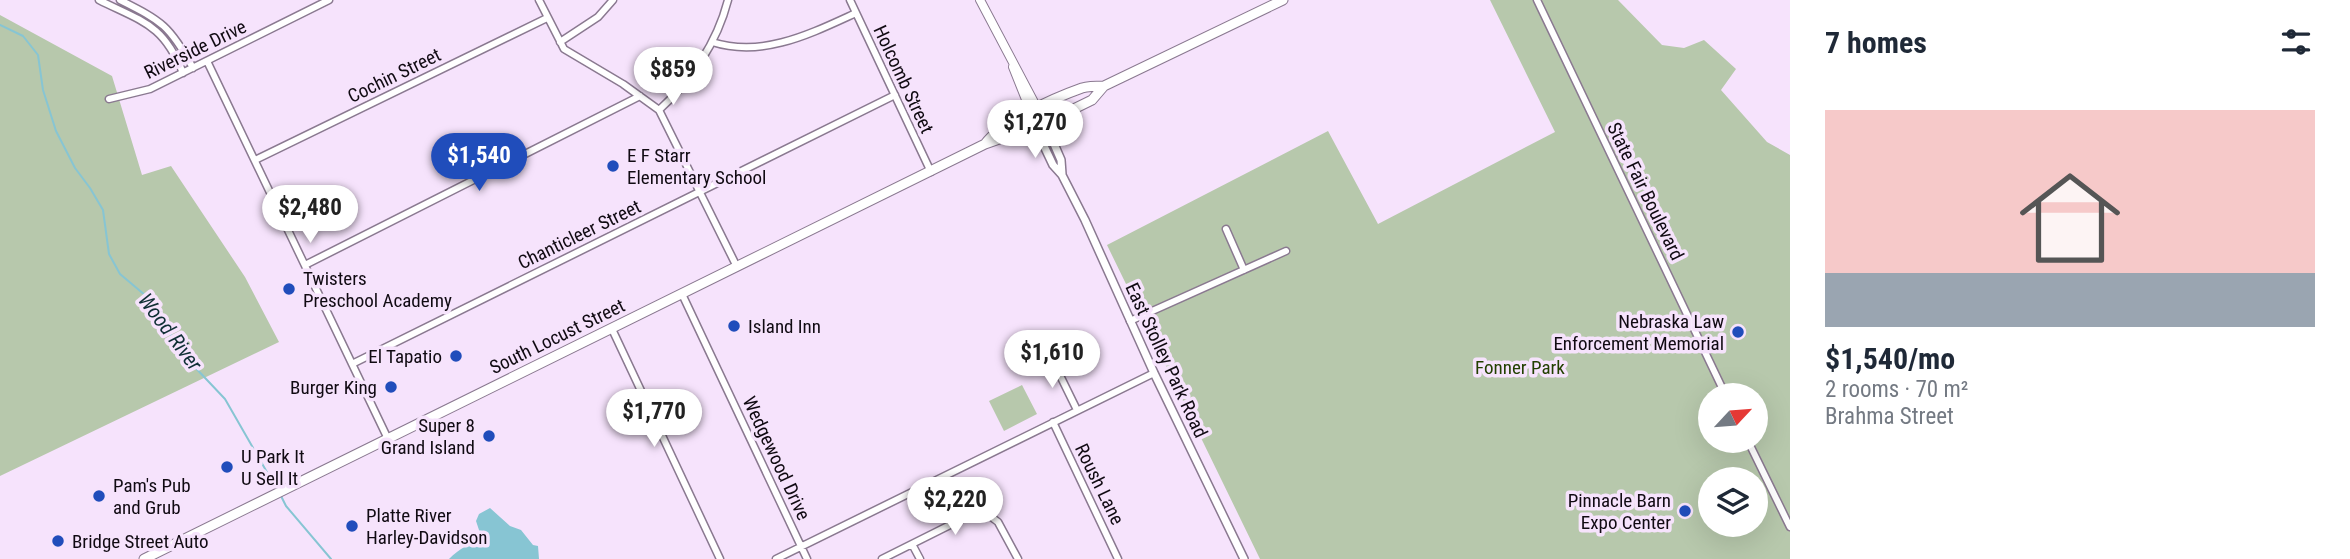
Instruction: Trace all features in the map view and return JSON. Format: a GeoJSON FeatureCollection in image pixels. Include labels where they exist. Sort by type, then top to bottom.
{"type":"FeatureCollection","features":[{"type":"Feature","properties":{"kind":"main road"},"geometry":{"type":"LineString","coordinates":[[980,0],[1012,64],[1022,76],[1035,109],[1045,123]]}},
{"type":"Feature","properties":{"kind":"main road","name":"South Locust Street"},"geometry":{"type":"LineString","coordinates":[[985,144],[993,133],[1035,109],[1084,87],[1104,86],[1283,0]]}},
{"type":"Feature","properties":{"kind":"main road","name":"South Locust Street"},"geometry":{"type":"LineString","coordinates":[[144,559],[985,144],[1045,123],[1092,100],[1104,86]]}},
{"type":"Feature","properties":{"kind":"main road"},"geometry":{"type":"LineString","coordinates":[[1035,109],[1035,127]]}},
{"type":"Feature","properties":{"kind":"street"},"geometry":{"type":"LineString","coordinates":[[99,0],[161,34],[183,73]]}},
{"type":"Feature","properties":{"kind":"street"},"geometry":{"type":"LineString","coordinates":[[120,0],[167,28],[193,68]]}},
{"type":"Feature","properties":{"kind":"street","name":"Riverside Drive"},"geometry":{"type":"LineString","coordinates":[[109,99],[150,89],[329,0]]}},
{"type":"Feature","properties":{"kind":"street"},"geometry":{"type":"LineString","coordinates":[[539,0],[564,49],[623,84],[659,110],[737,267]]}},
{"type":"Feature","properties":{"kind":"street"},"geometry":{"type":"LineString","coordinates":[[560,42],[598,17],[613,0]]}},
{"type":"Feature","properties":{"kind":"street"},"geometry":{"type":"LineString","coordinates":[[659,110],[678,93],[707,53],[728,0]]}},
{"type":"Feature","properties":{"kind":"street","name":"Holcomb Street"},"geometry":{"type":"LineString","coordinates":[[850,0],[931,172]]}},
{"type":"Feature","properties":{"kind":"street","name":"State Fair Boulevard"},"geometry":{"type":"LineString","coordinates":[[1537,0],[1720,383]]}},
{"type":"Feature","properties":{"kind":"street"},"geometry":{"type":"LineString","coordinates":[[712,42],[743,46],[774,45],[801,38],[856,13]]}},
{"type":"Feature","properties":{"kind":"street","name":"Cochin Street"},"geometry":{"type":"LineString","coordinates":[[255,160],[547,18]]}},
{"type":"Feature","properties":{"kind":"street"},"geometry":{"type":"LineString","coordinates":[[207,61],[388,439]]}},
{"type":"Feature","properties":{"kind":"street","name":"Chanticleer Street"},"geometry":{"type":"LineString","coordinates":[[352,364],[895,95]]}},
{"type":"Feature","properties":{"kind":"street"},"geometry":{"type":"LineString","coordinates":[[305,265],[640,96]]}},
{"type":"Feature","properties":{"kind":"street","name":"East Stolley Park Road"},"geometry":{"type":"LineString","coordinates":[[1045,123],[1061,160],[1062,175]]}},
{"type":"Feature","properties":{"kind":"street","name":"East Stolley Park Road"},"geometry":{"type":"LineString","coordinates":[[1035,127],[1053,165],[1062,175],[1085,220],[1154,373],[1244,559]]}},
{"type":"Feature","properties":{"kind":"street"},"geometry":{"type":"LineString","coordinates":[[1226,229],[1244,270]]}},
{"type":"Feature","properties":{"kind":"street"},"geometry":{"type":"LineString","coordinates":[[1130,321],[1286,251]]}},
{"type":"Feature","properties":{"kind":"street","name":"Wedgewood Drive"},"geometry":{"type":"LineString","coordinates":[[681,294],[807,559]]}},
{"type":"Feature","properties":{"kind":"street"},"geometry":{"type":"LineString","coordinates":[[612,329],[720,559]]}},
{"type":"Feature","properties":{"kind":"street"},"geometry":{"type":"LineString","coordinates":[[1051,357],[1077,410]]}},
{"type":"Feature","properties":{"kind":"street"},"geometry":{"type":"LineString","coordinates":[[776,559],[1154,373]]}},
{"type":"Feature","properties":{"kind":"street","name":"Roush Lane"},"geometry":{"type":"LineString","coordinates":[[1053,422],[1118,559]]}},
{"type":"Feature","properties":{"kind":"street"},"geometry":{"type":"LineString","coordinates":[[1754,453],[1790,527]]}},
{"type":"Feature","properties":{"kind":"street"},"geometry":{"type":"LineString","coordinates":[[882,559],[972,514],[986,513],[998,522],[1018,559]]}},
{"type":"Feature","properties":{"kind":"street"},"geometry":{"type":"LineString","coordinates":[[912,544],[920,559]]}},
{"type":"Feature","properties":{"kind":"green space","name":"Fonner Park"},"geometry":{"type":"Polygon","coordinates":[[[1490,0],[1618,0],[1662,45],[1684,48],[1704,40],[1736,69],[1721,90],[1767,142],[1790,155],[1790,559],[1260,559],[1107,245],[1328,131],[1378,224],[1555,132],[1490,0]]]}},
{"type":"Feature","properties":{"kind":"green space"},"geometry":{"type":"Polygon","coordinates":[[[0,15],[112,76],[142,175],[171,166],[245,277],[279,342],[0,476],[0,15]]]}},
{"type":"Feature","properties":{"kind":"green space"},"geometry":{"type":"Polygon","coordinates":[[[1022,385],[1037,414],[1004,431],[989,401],[1022,385]]]}},
{"type":"Feature","properties":{"kind":"water"},"geometry":{"type":"Polygon","coordinates":[[[490,508],[510,526],[521,530],[533,545],[538,546],[539,559],[449,559],[477,537],[480,533],[476,521],[479,514],[490,508]]]}},
{"type":"Feature","properties":{"kind":"waterway","name":"Wood River"},"geometry":{"type":"LineString","coordinates":[[0,25],[23,36],[38,55],[43,90],[56,131],[75,168],[103,210],[109,254],[120,274],[152,301],[190,362],[225,399],[276,488]]}},
{"type":"Feature","properties":{"kind":"waterway","name":"Wood River"},"geometry":{"type":"LineString","coordinates":[[281,496],[286,506],[331,559]]}},
{"type":"Feature","properties":{"kind":"place","name":"E F Starr Elementary School"},"geometry":{"type":"Point","coordinates":[613,166]}},
{"type":"Feature","properties":{"kind":"place","name":"Twisters Preschool Academy"},"geometry":{"type":"Point","coordinates":[289,289]}},
{"type":"Feature","properties":{"kind":"place","name":"Island Inn"},"geometry":{"type":"Point","coordinates":[734,326]}},
{"type":"Feature","properties":{"kind":"place","name":"Nebraska Law Enforcement Memorial"},"geometry":{"type":"Point","coordinates":[1738,332]}},
{"type":"Feature","properties":{"kind":"place","name":"El Tapatio"},"geometry":{"type":"Point","coordinates":[456,356]}},
{"type":"Feature","properties":{"kind":"place","name":"Burger King"},"geometry":{"type":"Point","coordinates":[391,387]}},
{"type":"Feature","properties":{"kind":"place","name":"Super 8 Grand Island"},"geometry":{"type":"Point","coordinates":[489,436]}},
{"type":"Feature","properties":{"kind":"place","name":"U Park It U Sell It"},"geometry":{"type":"Point","coordinates":[227,467]}},
{"type":"Feature","properties":{"kind":"place","name":"Pam's Pub and Grub"},"geometry":{"type":"Point","coordinates":[99,496]}},
{"type":"Feature","properties":{"kind":"place","name":"Pinnacle Barn Expo Center"},"geometry":{"type":"Point","coordinates":[1685,511]}},
{"type":"Feature","properties":{"kind":"place","name":"Platte River Harley-Davidson"},"geometry":{"type":"Point","coordinates":[352,526]}},
{"type":"Feature","properties":{"kind":"place","name":"Bridge Street Auto"},"geometry":{"type":"Point","coordinates":[58,541]}}]}
